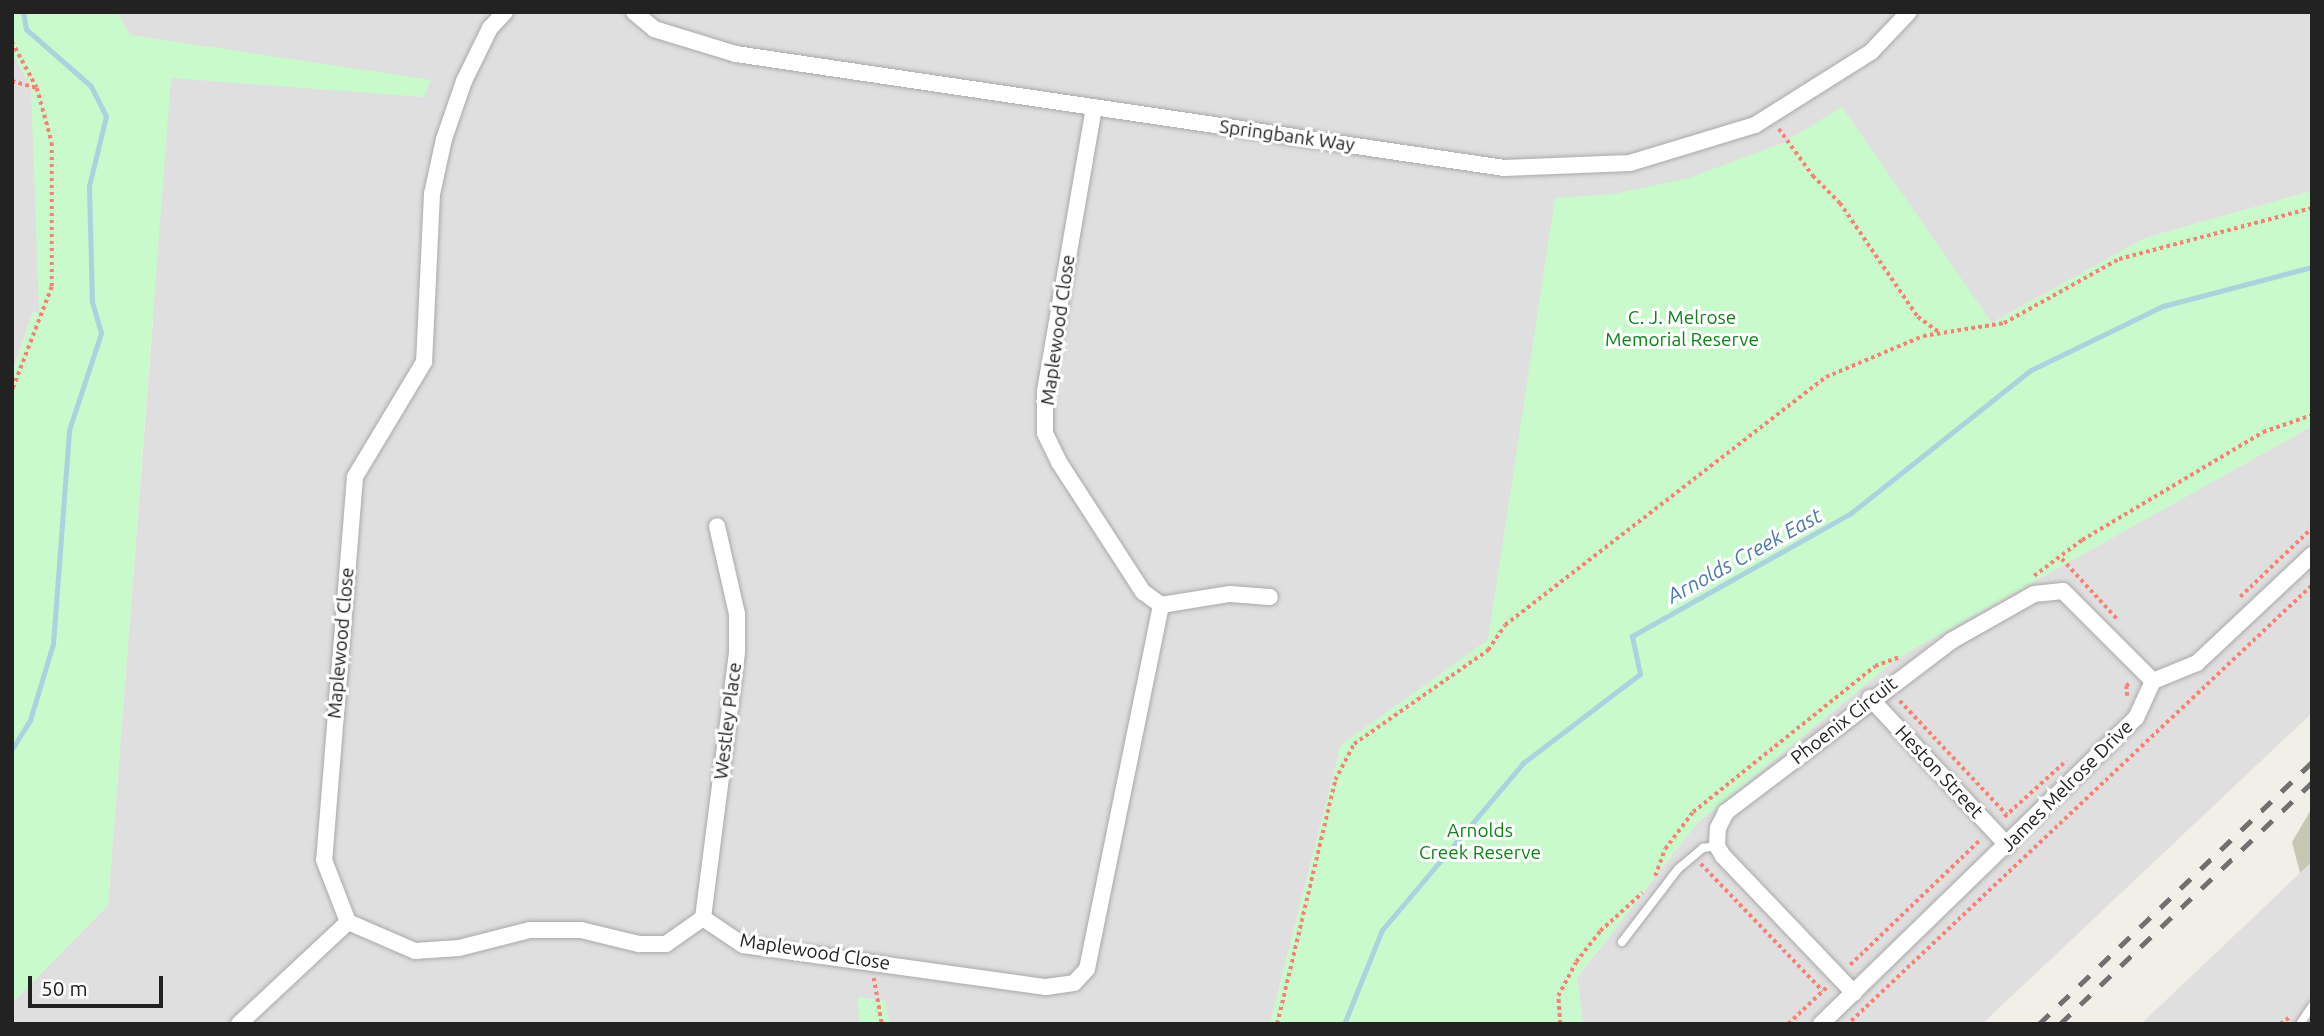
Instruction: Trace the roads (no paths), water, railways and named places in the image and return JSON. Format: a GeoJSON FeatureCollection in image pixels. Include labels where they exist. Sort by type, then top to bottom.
{"type":"FeatureCollection","features":[{"type":"Feature","properties":{"kind":"street","name":"Maplewood Close"},"geometry":{"type":"LineString","coordinates":[[348,922],[324,860],[355,477],[424,362],[432,194],[444,139],[464,81],[490,28],[505,12]]}},
{"type":"Feature","properties":{"kind":"street","name":"Springbank Way"},"geometry":{"type":"LineString","coordinates":[[634,12],[654,29],[736,54],[1504,168],[1630,163],[1755,125],[1871,52],[1909,12]]}},
{"type":"Feature","properties":{"kind":"street","name":"Maplewood Close"},"geometry":{"type":"LineString","coordinates":[[703,918],[743,945],[1046,987],[1074,984],[1087,969],[1161,605],[1143,592],[1059,462],[1045,433],[1045,391],[1094,107]]}},
{"type":"Feature","properties":{"kind":"street","name":"Westley Place"},"geometry":{"type":"LineString","coordinates":[[703,918],[737,652],[737,614],[717,526]]}},
{"type":"Feature","properties":{"kind":"street"},"geometry":{"type":"LineString","coordinates":[[2148,676],[2197,663],[2312,555]]}},
{"type":"Feature","properties":{"kind":"street","name":"Phoenix Circuit"},"geometry":{"type":"LineString","coordinates":[[1717,846],[1717,828],[1726,812],[1870,698],[1951,641],[2034,594],[2050,590],[2063,591],[2148,676]]}},
{"type":"Feature","properties":{"kind":"street"},"geometry":{"type":"LineString","coordinates":[[1161,605],[1230,594],[1270,597]]}},
{"type":"Feature","properties":{"kind":"street","name":"James Melrose Drive"},"geometry":{"type":"LineString","coordinates":[[1821,1024],[2008,846],[2136,718],[2148,676]]}},
{"type":"Feature","properties":{"kind":"street","name":"Heston Street"},"geometry":{"type":"LineString","coordinates":[[1870,698],[2008,846]]}},
{"type":"Feature","properties":{"kind":"street"},"geometry":{"type":"LineString","coordinates":[[1717,846],[1854,993]]}},
{"type":"Feature","properties":{"kind":"street"},"geometry":{"type":"LineString","coordinates":[[239,1024],[348,922],[415,951],[459,948],[530,930],[581,930],[639,944],[666,944],[703,918]]}},
{"type":"Feature","properties":{"kind":"lane"},"geometry":{"type":"LineString","coordinates":[[1622,942],[1693,855],[1717,846]]}},
{"type":"Feature","properties":{"kind":"lane"},"geometry":{"type":"LineString","coordinates":[[2300,1024],[2312,1006]]}},
{"type":"Feature","properties":{"kind":"waterway"},"geometry":{"type":"LineString","coordinates":[[12,749],[30,720],[53,644],[69,430],[101,333],[92,302],[89,186],[106,116],[91,86],[26,29],[23,12]]}},
{"type":"Feature","properties":{"kind":"waterway","name":"Arnolds Creek East"},"geometry":{"type":"LineString","coordinates":[[1344,1024],[1382,930],[1523,763],[1640,674],[1632,636],[1851,513],[2031,370],[2163,306],[2312,267]]}},
{"type":"Feature","properties":{"kind":"railway"},"geometry":{"type":"LineString","coordinates":[[2039,1024],[2312,762]]}},
{"type":"Feature","properties":{"kind":"railway"},"geometry":{"type":"LineString","coordinates":[[2060,1024],[2312,782]]}},
{"type":"Feature","properties":{"kind":"park label","name":"C. J. Melrose Memorial Reserve"},"geometry":{"type":"Point","coordinates":[1682,329]}},
{"type":"Feature","properties":{"kind":"park label","name":"Arnolds Creek Reserve"},"geometry":{"type":"Point","coordinates":[1480,842]}}]}
